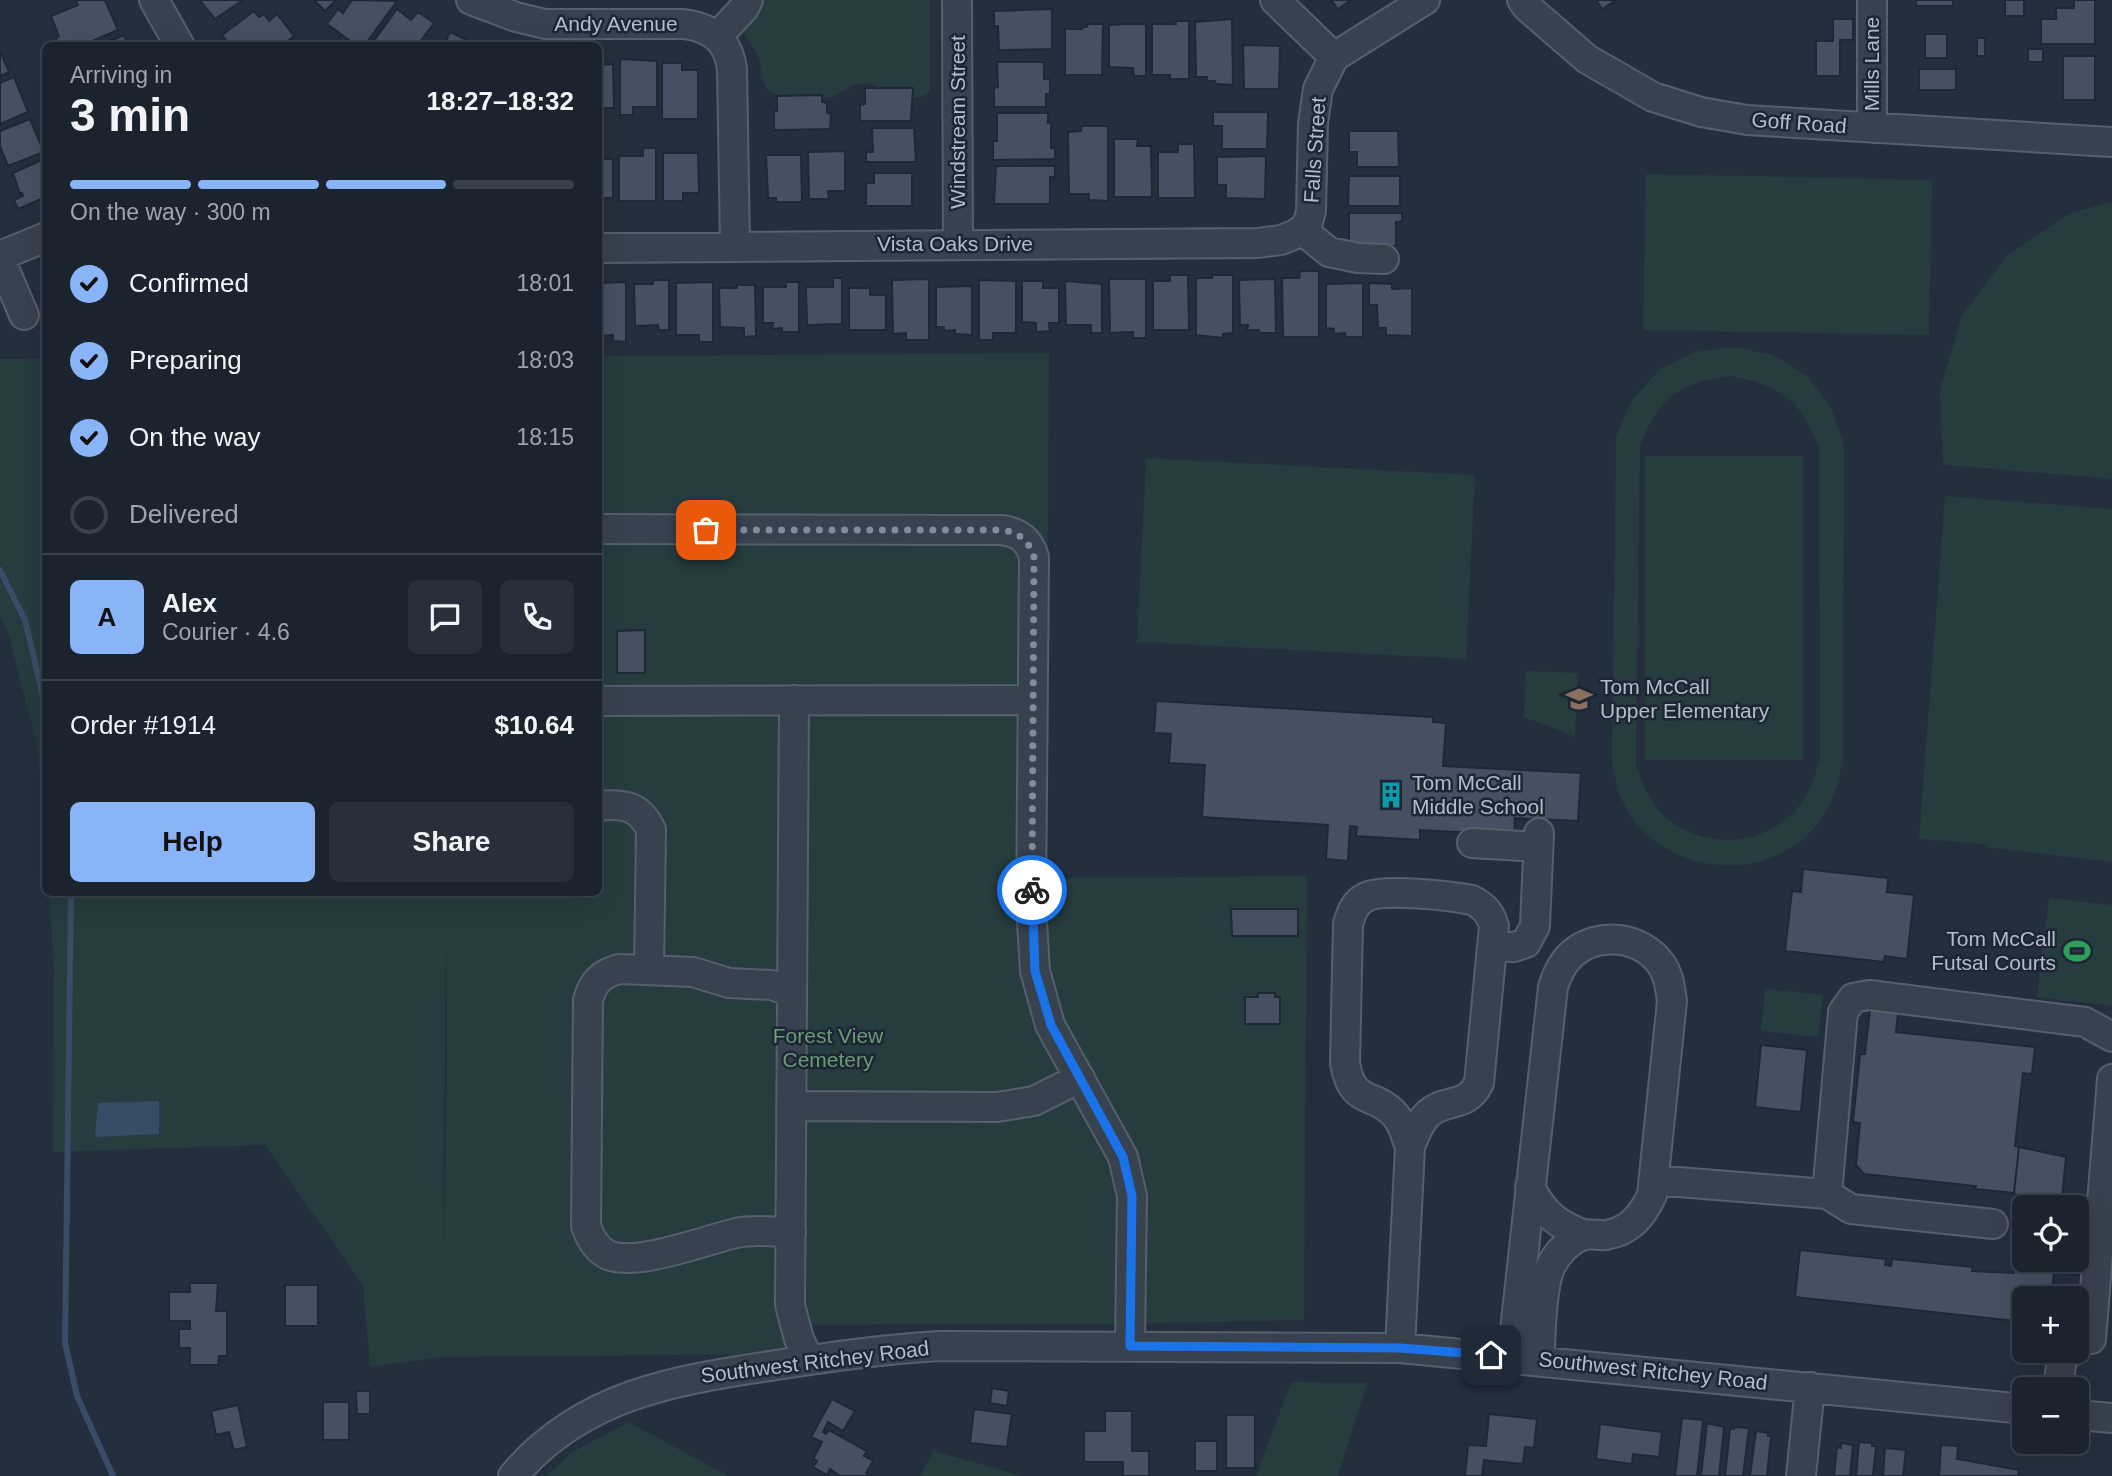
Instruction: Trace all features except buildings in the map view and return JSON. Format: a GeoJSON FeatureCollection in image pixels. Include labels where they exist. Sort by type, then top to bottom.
{"type":"FeatureCollection","features":[{"type":"Feature","properties":{"kind":"street"},"geometry":{"type":"LineString","coordinates":[[154,0],[178,42]]}},
{"type":"Feature","properties":{"kind":"street","name":"Andy Avenue"},"geometry":{"type":"LineString","coordinates":[[471,0],[516,17],[545,24],[684,24],[701,26],[717,37]]}},
{"type":"Feature","properties":{"kind":"street"},"geometry":{"type":"LineString","coordinates":[[735,245],[732,69],[728,50],[717,37],[748,0]]}},
{"type":"Feature","properties":{"kind":"street","name":"Windstream Street"},"geometry":{"type":"LineString","coordinates":[[957,0],[958,244]]}},
{"type":"Feature","properties":{"kind":"street"},"geometry":{"type":"LineString","coordinates":[[1275,0],[1334,57],[1425,0]]}},
{"type":"Feature","properties":{"kind":"street","name":"Goff Road"},"geometry":{"type":"LineString","coordinates":[[1522,0],[1587,59],[1663,102],[1747,120],[2112,142]]}},
{"type":"Feature","properties":{"kind":"street","name":"Mills Lane"},"geometry":{"type":"LineString","coordinates":[[1872,0],[1872,128]]}},
{"type":"Feature","properties":{"kind":"street","name":"Falls Street"},"geometry":{"type":"LineString","coordinates":[[1304,228],[1311,211],[1313,124],[1318,89],[1334,57]]}},
{"type":"Feature","properties":{"kind":"street"},"geometry":{"type":"LineString","coordinates":[[1304,228],[1329,252],[1358,258],[1384,259]]}},
{"type":"Feature","properties":{"kind":"street","name":"Vista Oaks Drive"},"geometry":{"type":"LineString","coordinates":[[602,248],[1258,243],[1281,240],[1304,228]]}},
{"type":"Feature","properties":{"kind":"street"},"geometry":{"type":"LineString","coordinates":[[24,316],[0,258],[42,239]]}},
{"type":"Feature","properties":{"kind":"street"},"geometry":{"type":"LineString","coordinates":[[602,529],[1010,531],[1026,541],[1034,557],[1031,906],[1035,971],[1051,1025],[1123,1157],[1132,1196],[1130,1346]]}},
{"type":"Feature","properties":{"kind":"street"},"geometry":{"type":"LineString","coordinates":[[602,701],[1033,701]]}},
{"type":"Feature","properties":{"kind":"street"},"geometry":{"type":"LineString","coordinates":[[794,701],[790,1305],[799,1339],[809,1360]]}},
{"type":"Feature","properties":{"kind":"street"},"geometry":{"type":"LineString","coordinates":[[602,806],[634,808],[645,816],[651,830],[649,969]]}},
{"type":"Feature","properties":{"kind":"street"},"geometry":{"type":"LineString","coordinates":[[1472,843],[1539,840],[1535,926],[1526,943],[1514,947],[1493,946]]}},
{"type":"Feature","properties":{"kind":"street"},"geometry":{"type":"LineString","coordinates":[[1400,1348],[1410,1147],[1418,1127],[1429,1113],[1466,1099],[1479,1083],[1494,926],[1491,914],[1472,900],[1397,893],[1375,894],[1356,904],[1348,924],[1345,1063],[1351,1084],[1357,1092],[1386,1107],[1397,1117],[1410,1147]]}},
{"type":"Feature","properties":{"kind":"street"},"geometry":{"type":"LineString","coordinates":[[1525,1358],[1530,1187],[1553,986],[1560,968],[1573,953],[1590,943],[1609,939],[1629,941],[1647,950],[1661,964],[1669,981],[1672,1001],[1654,1180],[1649,1203],[1634,1223],[1611,1234],[1586,1235],[1567,1229],[1551,1219],[1530,1187]]}},
{"type":"Feature","properties":{"kind":"street"},"geometry":{"type":"LineString","coordinates":[[790,1233],[738,1233],[689,1248],[620,1258],[597,1248],[586,1226],[588,1000],[598,979],[619,970],[693,972],[729,983],[771,985],[784,989],[792,997]]}},
{"type":"Feature","properties":{"kind":"street"},"geometry":{"type":"LineString","coordinates":[[1827,1194],[1843,1012],[1853,998],[1869,995],[2085,1022],[2112,1037]]}},
{"type":"Feature","properties":{"kind":"street"},"geometry":{"type":"LineString","coordinates":[[791,1106],[997,1107],[1034,1101],[1080,1078]]}},
{"type":"Feature","properties":{"kind":"street"},"geometry":{"type":"LineString","coordinates":[[2089,1332],[2112,1079]]}},
{"type":"Feature","properties":{"kind":"street"},"geometry":{"type":"LineString","coordinates":[[1371,1100],[1448,1104]]}},
{"type":"Feature","properties":{"kind":"street"},"geometry":{"type":"LineString","coordinates":[[1654,1180],[1827,1194],[1852,1209],[1993,1224]]}},
{"type":"Feature","properties":{"kind":"street"},"geometry":{"type":"LineString","coordinates":[[1525,1358],[1549,1271],[1557,1255],[1570,1243],[1586,1235]]}},
{"type":"Feature","properties":{"kind":"street","name":"Southwest Ritchey Road"},"geometry":{"type":"LineString","coordinates":[[513,1476],[562,1432],[623,1398],[677,1381],[809,1360],[940,1346],[1400,1348],[1525,1358],[2012,1408]]}},
{"type":"Feature","properties":{"kind":"street"},"geometry":{"type":"LineString","coordinates":[[1801,1476],[1810,1387]]}},
{"type":"Feature","properties":{"kind":"street"},"geometry":{"type":"LineString","coordinates":[[2089,1416],[2112,1418]]}},
{"type":"Feature","properties":{"kind":"green space"},"geometry":{"type":"Polygon","coordinates":[[[753,0],[930,0],[930,92],[916,98],[898,97],[862,83],[836,95],[816,99],[792,99],[771,92],[763,79],[756,52],[743,29],[753,0]]]}},
{"type":"Feature","properties":{"kind":"green space"},"geometry":{"type":"Polygon","coordinates":[[[1646,174],[1932,180],[1929,335],[1643,330],[1646,174]]]}},
{"type":"Feature","properties":{"kind":"green space"},"geometry":{"type":"Polygon","coordinates":[[[2112,202],[2112,479],[1943,465],[1940,389],[1962,316],[2007,256],[2070,213],[2112,202]]]}},
{"type":"Feature","properties":{"kind":"green space"},"geometry":{"type":"Polygon","coordinates":[[[1734,347],[1773,355],[1807,376],[1831,408],[1844,445],[1843,759],[1839,777],[1834,795],[1821,819],[1793,847],[1768,859],[1740,865],[1711,864],[1684,857],[1659,844],[1638,825],[1622,800],[1612,763],[1616,436],[1632,400],[1659,370],[1694,352],[1734,347]],[[1730,376],[1684,388],[1673,395],[1655,415],[1640,445],[1636,763],[1649,797],[1663,815],[1694,834],[1729,840],[1764,832],[1780,824],[1794,812],[1807,794],[1820,759],[1819,447],[1804,417],[1786,397],[1763,384],[1730,376]]]}},
{"type":"Feature","properties":{"kind":"green space","name":"Forest View Cemetery"},"geometry":{"type":"Polygon","coordinates":[[[1049,353],[1046,878],[1307,876],[1304,1320],[1125,1324],[785,1325],[784,1354],[442,1357],[370,1367],[363,1285],[265,1145],[53,1152],[54,966],[49,896],[602,896],[602,356],[1049,353]],[[446,918],[443,1257],[447,1084],[446,918]]]}},
{"type":"Feature","properties":{"kind":"green space"},"geometry":{"type":"Polygon","coordinates":[[[0,359],[42,359],[42,804],[38,749],[9,636],[0,615],[0,359]]]}},
{"type":"Feature","properties":{"kind":"green space"},"geometry":{"type":"Polygon","coordinates":[[[1645,456],[1803,456],[1803,760],[1645,760],[1645,456]]]}},
{"type":"Feature","properties":{"kind":"green space"},"geometry":{"type":"Polygon","coordinates":[[[1146,458],[1475,475],[1466,659],[1137,642],[1146,458]]]}},
{"type":"Feature","properties":{"kind":"green space"},"geometry":{"type":"Polygon","coordinates":[[[1945,496],[2112,509],[2112,862],[1985,847],[1985,844],[1919,839],[1945,496]]]}},
{"type":"Feature","properties":{"kind":"green space"},"geometry":{"type":"Polygon","coordinates":[[[1526,671],[1578,673],[1575,737],[1524,717],[1526,671]]]}},
{"type":"Feature","properties":{"kind":"green space","name":"Tom McCall Futsal Courts"},"geometry":{"type":"Polygon","coordinates":[[[2049,898],[2112,905],[2112,1006],[2037,997],[2049,898]]]}},
{"type":"Feature","properties":{"kind":"green space"},"geometry":{"type":"Polygon","coordinates":[[[1765,989],[1823,995],[1818,1037],[1761,1031],[1765,989]]]}},
{"type":"Feature","properties":{"kind":"green space"},"geometry":{"type":"Polygon","coordinates":[[[1291,1382],[1367,1383],[1338,1476],[1256,1476],[1291,1382]]]}},
{"type":"Feature","properties":{"kind":"green space"},"geometry":{"type":"Polygon","coordinates":[[[629,1422],[728,1476],[546,1476],[572,1452],[629,1422]]]}},
{"type":"Feature","properties":{"kind":"green space"},"geometry":{"type":"Polygon","coordinates":[[[934,1451],[1022,1476],[920,1476],[934,1451]]]}},
{"type":"Feature","properties":{"kind":"water"},"geometry":{"type":"Polygon","coordinates":[[[159,1101],[159,1134],[95,1137],[98,1103],[159,1101]]]}},
{"type":"Feature","properties":{"kind":"waterway"},"geometry":{"type":"LineString","coordinates":[[0,570],[25,620],[42,692]]}},
{"type":"Feature","properties":{"kind":"waterway"},"geometry":{"type":"LineString","coordinates":[[71,896],[65,1343],[77,1396],[113,1476]]}},
{"type":"Feature","properties":{"kind":"way so far"},"geometry":{"type":"LineString","coordinates":[[706,530],[1001,530],[1010,531],[1026,541],[1034,557],[1032,890]]}},
{"type":"Feature","properties":{"kind":"place","name":"Tom McCall Upper Elementary"},"geometry":{"type":"Point","coordinates":[1579,699]}},
{"type":"Feature","properties":{"kind":"place","name":"Tom McCall Middle School"},"geometry":{"type":"Point","coordinates":[1391,795]}},
{"type":"Feature","properties":{"kind":"place","name":"Tom McCall Futsal Courts"},"geometry":{"type":"Point","coordinates":[2077,951]}},
{"type":"Feature","properties":{"kind":"route"},"geometry":{"type":"LineString","coordinates":[[1032,890],[1035,971],[1051,1025],[1123,1157],[1132,1196],[1130,1346],[1400,1348],[1491,1355]]}}]}
